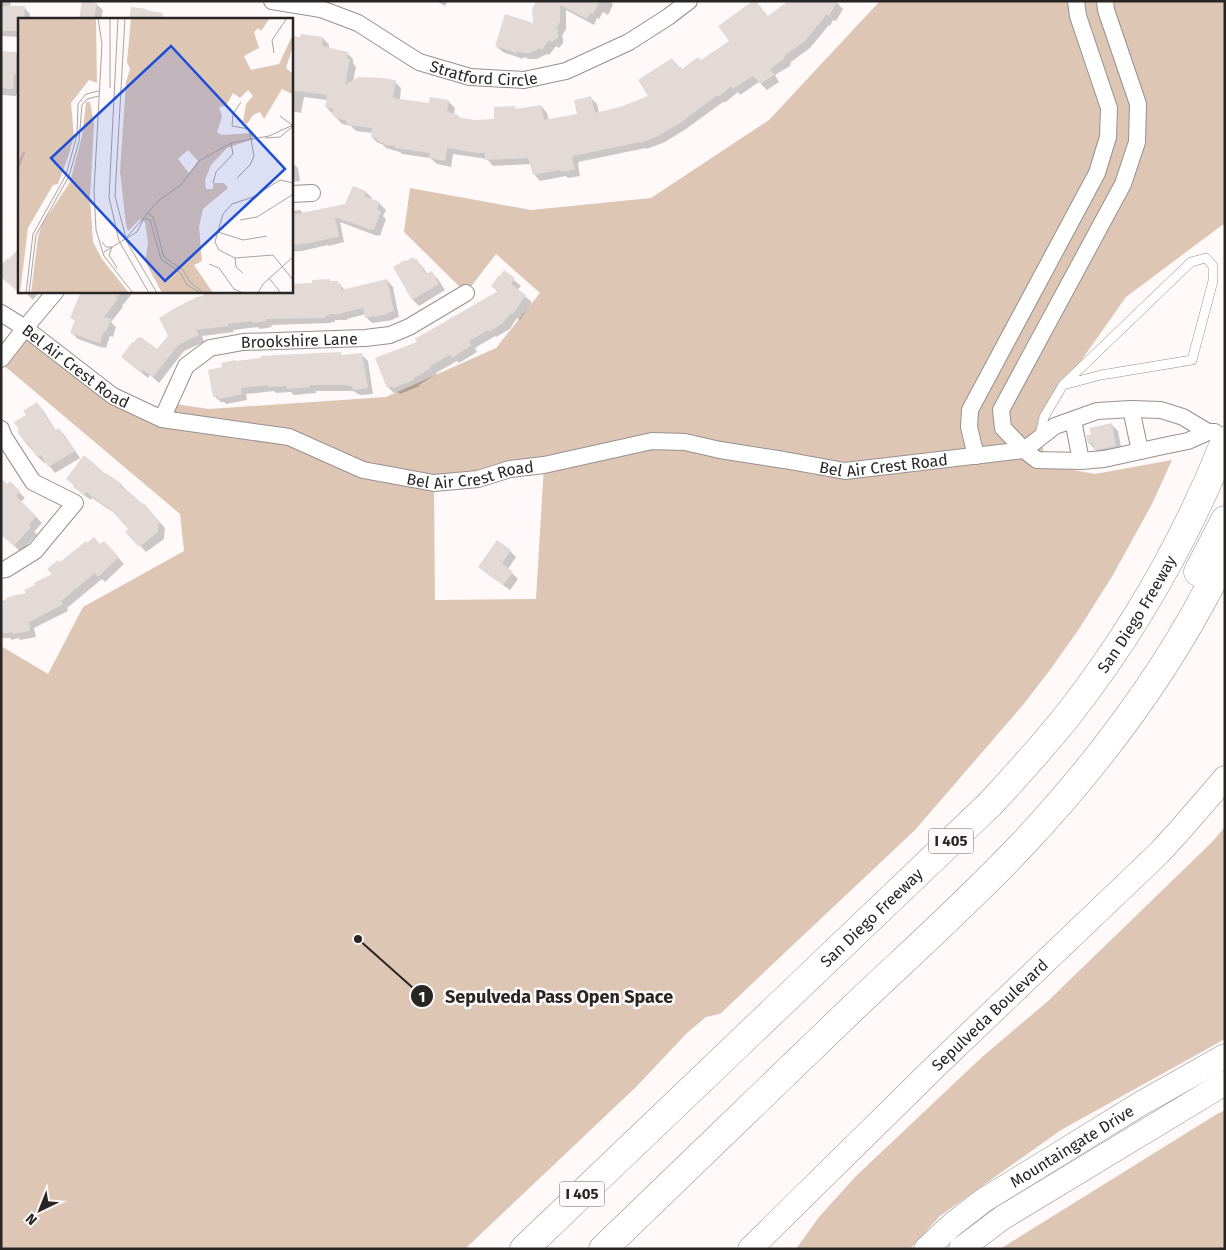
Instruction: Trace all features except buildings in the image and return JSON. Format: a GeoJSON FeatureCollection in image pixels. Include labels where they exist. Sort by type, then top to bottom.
{"type":"FeatureCollection","features":[{"type":"Feature","properties":{"kind":"highway","name":"San Diego Freeway"},"geometry":{"type":"LineString","coordinates":[[524,1249],[990,804],[1031,759],[1103,668],[1135,620],[1172,557],[1203,493],[1219,435]]}},
{"type":"Feature","properties":{"kind":"highway"},"geometry":{"type":"LineString","coordinates":[[797,1062],[805,1032],[855,986],[1009,835],[1062,777],[1100,730],[1146,663],[1184,599],[1225,520]]}},
{"type":"Feature","properties":{"kind":"highway"},"geometry":{"type":"LineString","coordinates":[[603,1249],[986,881],[1076,785],[1114,736],[1162,668],[1186,629],[1225,556]]}},
{"type":"Feature","properties":{"kind":"main road","name":"Sepulveda Boulevard"},"geometry":{"type":"LineString","coordinates":[[750,1249],[939,1063],[1158,853],[1225,778]]}},
{"type":"Feature","properties":{"kind":"main road","name":"Mountaingate Drive"},"geometry":{"type":"LineString","coordinates":[[926,1249],[953,1224],[984,1200],[1140,1104],[1225,1056]]}},
{"type":"Feature","properties":{"kind":"main road","name":"Mountaingate Drive"},"geometry":{"type":"LineString","coordinates":[[962,1249],[1002,1218],[1225,1083]]}},
{"type":"Feature","properties":{"kind":"street","name":"Stratford Circle"},"geometry":{"type":"LineString","coordinates":[[272,1],[321,9],[358,23],[419,62],[470,77],[524,80],[566,71],[629,42],[689,1]]}},
{"type":"Feature","properties":{"kind":"street"},"geometry":{"type":"LineString","coordinates":[[976,456],[969,427],[970,410],[1097,173],[1108,137],[1109,108],[1078,16],[1076,1]]}},
{"type":"Feature","properties":{"kind":"street"},"geometry":{"type":"LineString","coordinates":[[1105,1],[1106,10],[1138,104],[1137,142],[1123,184],[1001,410],[1003,428],[1024,450],[1037,460],[1081,461],[1104,458],[1219,435]]}},
{"type":"Feature","properties":{"kind":"street"},"geometry":{"type":"LineString","coordinates":[[292,194],[312,193]]}},
{"type":"Feature","properties":{"kind":"street"},"geometry":{"type":"LineString","coordinates":[[1,359],[55,292]]}},
{"type":"Feature","properties":{"kind":"street","name":"Brookshire Lane"},"geometry":{"type":"LineString","coordinates":[[162,419],[186,366],[210,348],[243,342],[365,338],[390,335],[409,327],[466,293]]}},
{"type":"Feature","properties":{"kind":"street","name":"Bel Air Crest Road"},"geometry":{"type":"LineString","coordinates":[[1,313],[25,328],[112,396],[162,419],[289,437],[363,470],[434,483],[478,480],[510,470],[544,465],[652,441],[685,442],[720,450],[845,471],[1024,450],[1055,426],[1097,411],[1161,410],[1183,417],[1219,435]]}},
{"type":"Feature","properties":{"kind":"street"},"geometry":{"type":"LineString","coordinates":[[1132,409],[1140,451]]}},
{"type":"Feature","properties":{"kind":"street"},"geometry":{"type":"LineString","coordinates":[[1073,420],[1081,461]]}},
{"type":"Feature","properties":{"kind":"street"},"geometry":{"type":"LineString","coordinates":[[1,429],[4,437],[34,482],[75,504],[35,551],[1,570]]}},
{"type":"Feature","properties":{"kind":"lane"},"geometry":{"type":"LineString","coordinates":[[1040,438],[1044,417],[1063,386],[1191,262],[1206,258],[1213,266],[1214,281],[1192,360],[1101,375],[1063,386]]}},
{"type":"Feature","properties":{"kind":"shaded area"},"geometry":{"type":"Polygon","coordinates":[[[880,1],[1225,1],[1225,223],[1126,297],[1038,422],[1046,465],[1095,474],[1172,460],[1152,504],[1113,575],[1079,629],[1023,705],[915,830],[720,1014],[706,1017],[687,1033],[636,1087],[465,1249],[1,1249],[1,646],[48,674],[83,607],[184,551],[180,514],[1,363],[25,328],[162,419],[169,403],[209,409],[386,397],[496,348],[540,293],[496,254],[466,293],[404,232],[410,188],[531,210],[651,198],[769,120],[880,1]],[[544,465],[434,483],[435,600],[536,599],[544,465]]]}},
{"type":"Feature","properties":{"kind":"shaded area"},"geometry":{"type":"Polygon","coordinates":[[[1225,827],[1225,1039],[1061,1130],[940,1216],[910,1249],[796,1249],[819,1217],[856,1176],[981,1058],[1048,1001],[1211,843],[1225,827]]]}},
{"type":"Feature","properties":{"kind":"shaded area"},"geometry":{"type":"Polygon","coordinates":[[[1225,1110],[1225,1249],[1000,1249],[1217,1114],[1225,1110]]]}},
{"type":"Feature","properties":{"kind":"place","name":"Sepulveda Pass Open Space"},"geometry":{"type":"Point","coordinates":[358,939]}}]}
